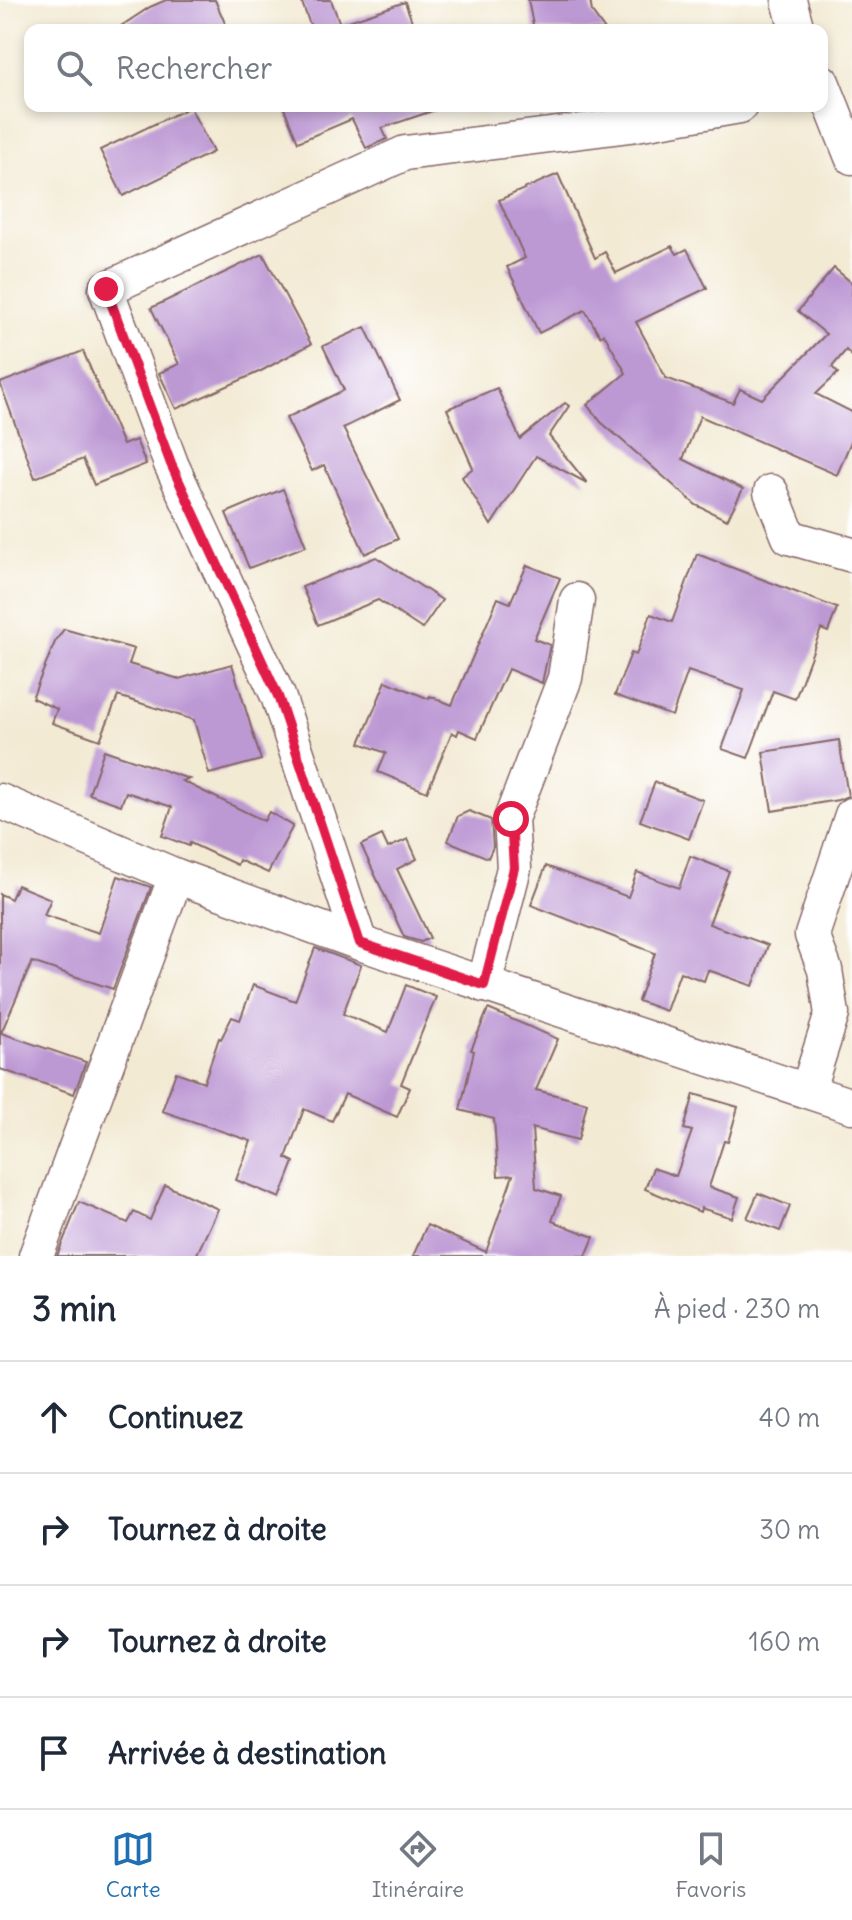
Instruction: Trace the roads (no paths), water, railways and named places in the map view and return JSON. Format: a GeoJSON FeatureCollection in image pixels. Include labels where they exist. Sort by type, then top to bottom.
{"type":"FeatureCollection","features":[{"type":"Feature","properties":{"kind":"street"},"geometry":{"type":"LineString","coordinates":[[789,0],[795,24]]}},
{"type":"Feature","properties":{"kind":"street"},"geometry":{"type":"LineString","coordinates":[[830,81],[852,157]]}},
{"type":"Feature","properties":{"kind":"street"},"geometry":{"type":"LineString","coordinates":[[360,943],[278,696],[171,464],[106,289],[405,153],[630,125],[705,112]]}},
{"type":"Feature","properties":{"kind":"street"},"geometry":{"type":"LineString","coordinates":[[771,492],[789,537],[852,555]]}},
{"type":"Feature","properties":{"kind":"street"},"geometry":{"type":"LineString","coordinates":[[484,985],[514,868],[511,819],[565,678],[577,600]]}},
{"type":"Feature","properties":{"kind":"street"},"geometry":{"type":"LineString","coordinates":[[0,801],[176,876],[360,943],[852,1106]]}},
{"type":"Feature","properties":{"kind":"street"},"geometry":{"type":"LineString","coordinates":[[808,1089],[832,1014],[825,970],[812,935],[852,815]]}},
{"type":"Feature","properties":{"kind":"street"},"geometry":{"type":"LineString","coordinates":[[36,1256],[176,876]]}}]}
